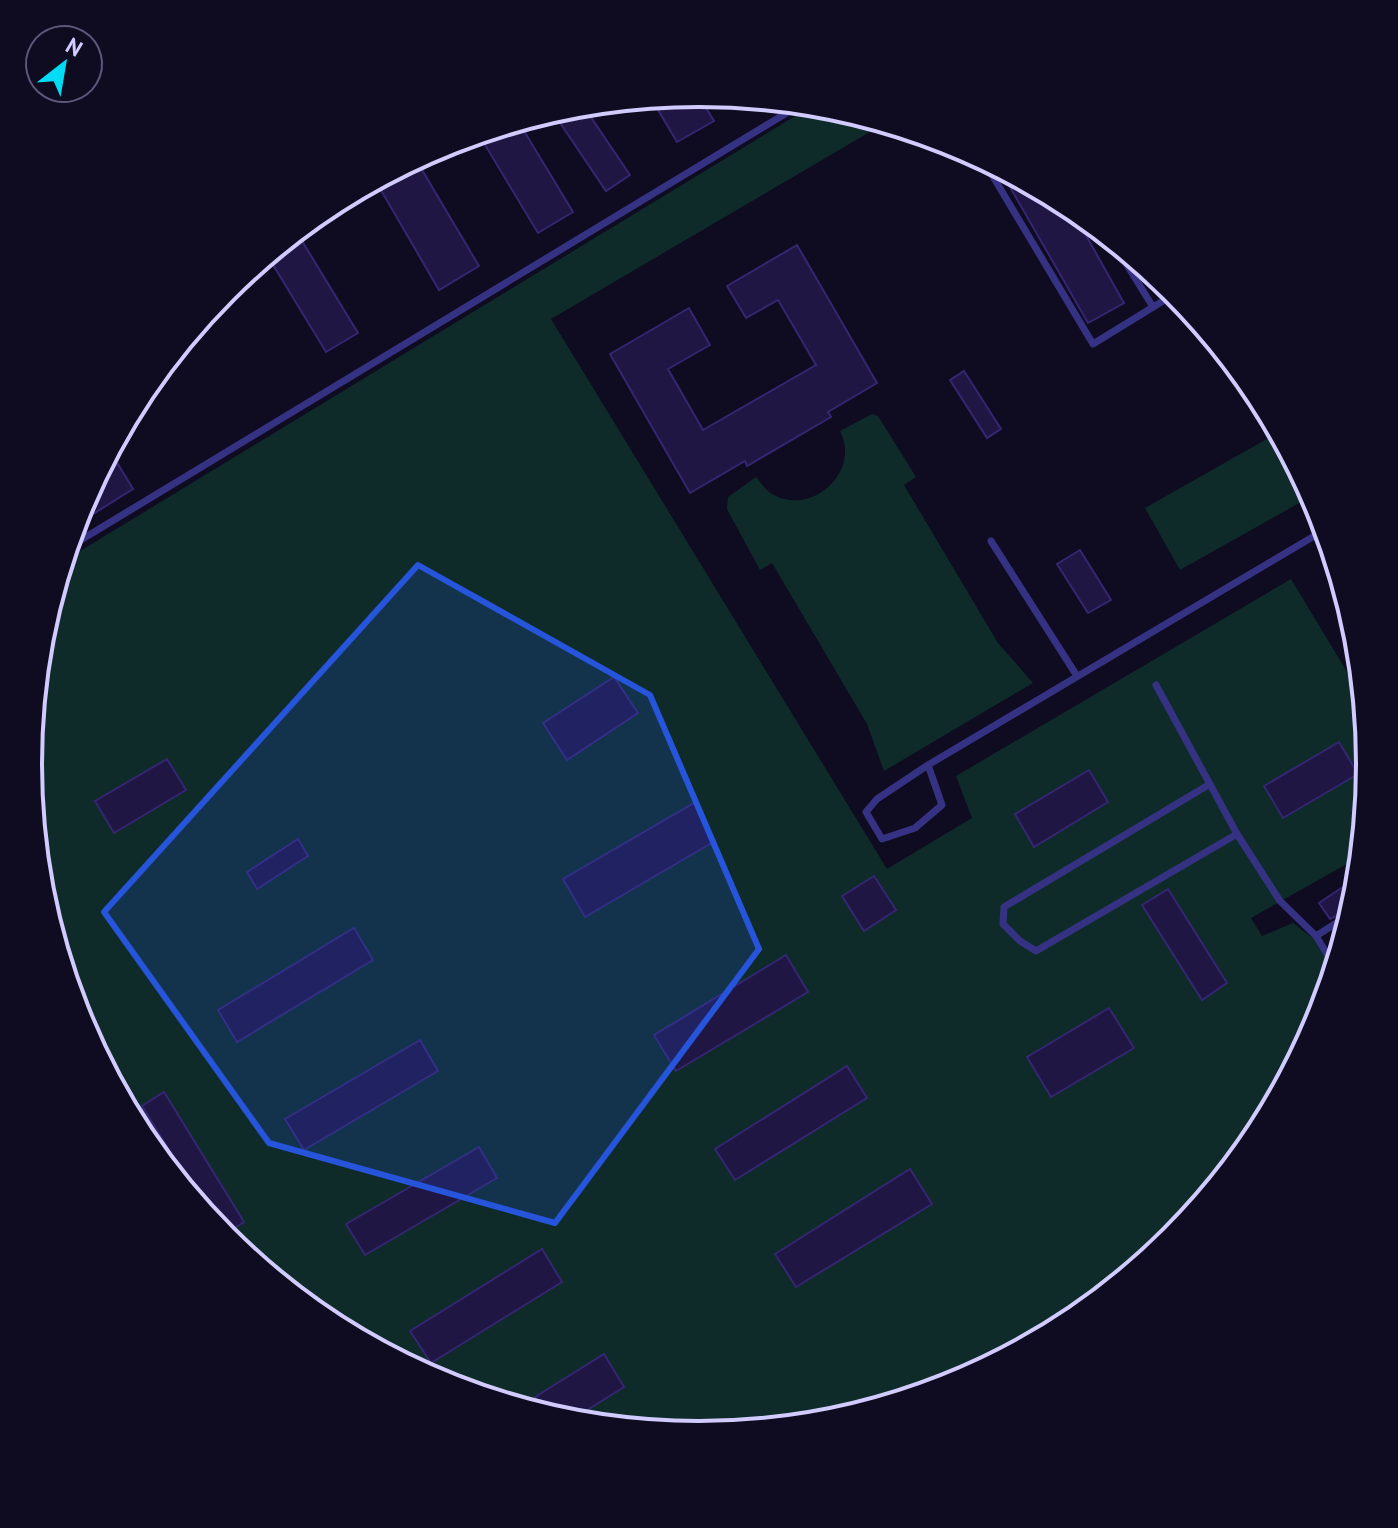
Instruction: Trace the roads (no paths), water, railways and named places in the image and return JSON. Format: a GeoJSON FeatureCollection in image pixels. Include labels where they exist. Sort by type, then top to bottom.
{"type":"FeatureCollection","features":[{"type":"Feature","properties":{"kind":"lane"},"geometry":{"type":"LineString","coordinates":[[82,539],[786,113]]}},
{"type":"Feature","properties":{"kind":"lane"},"geometry":{"type":"LineString","coordinates":[[993,177],[1093,344],[1165,300]]}},
{"type":"Feature","properties":{"kind":"lane"},"geometry":{"type":"LineString","coordinates":[[1128,267],[1153,307]]}},
{"type":"Feature","properties":{"kind":"lane"},"geometry":{"type":"LineString","coordinates":[[928,765],[942,805],[915,828],[882,839],[866,812],[877,799],[928,765],[1315,536]]}},
{"type":"Feature","properties":{"kind":"lane"},"geometry":{"type":"LineString","coordinates":[[991,541],[1077,676]]}},
{"type":"Feature","properties":{"kind":"lane"},"geometry":{"type":"LineString","coordinates":[[1156,685],[1237,834],[1280,901],[1316,936],[1327,955]]}},
{"type":"Feature","properties":{"kind":"lane"},"geometry":{"type":"LineString","coordinates":[[1210,784],[1004,907],[1003,924],[1036,951],[1237,834]]}},
{"type":"Feature","properties":{"kind":"lane"},"geometry":{"type":"LineString","coordinates":[[1316,936],[1336,923]]}}]}
